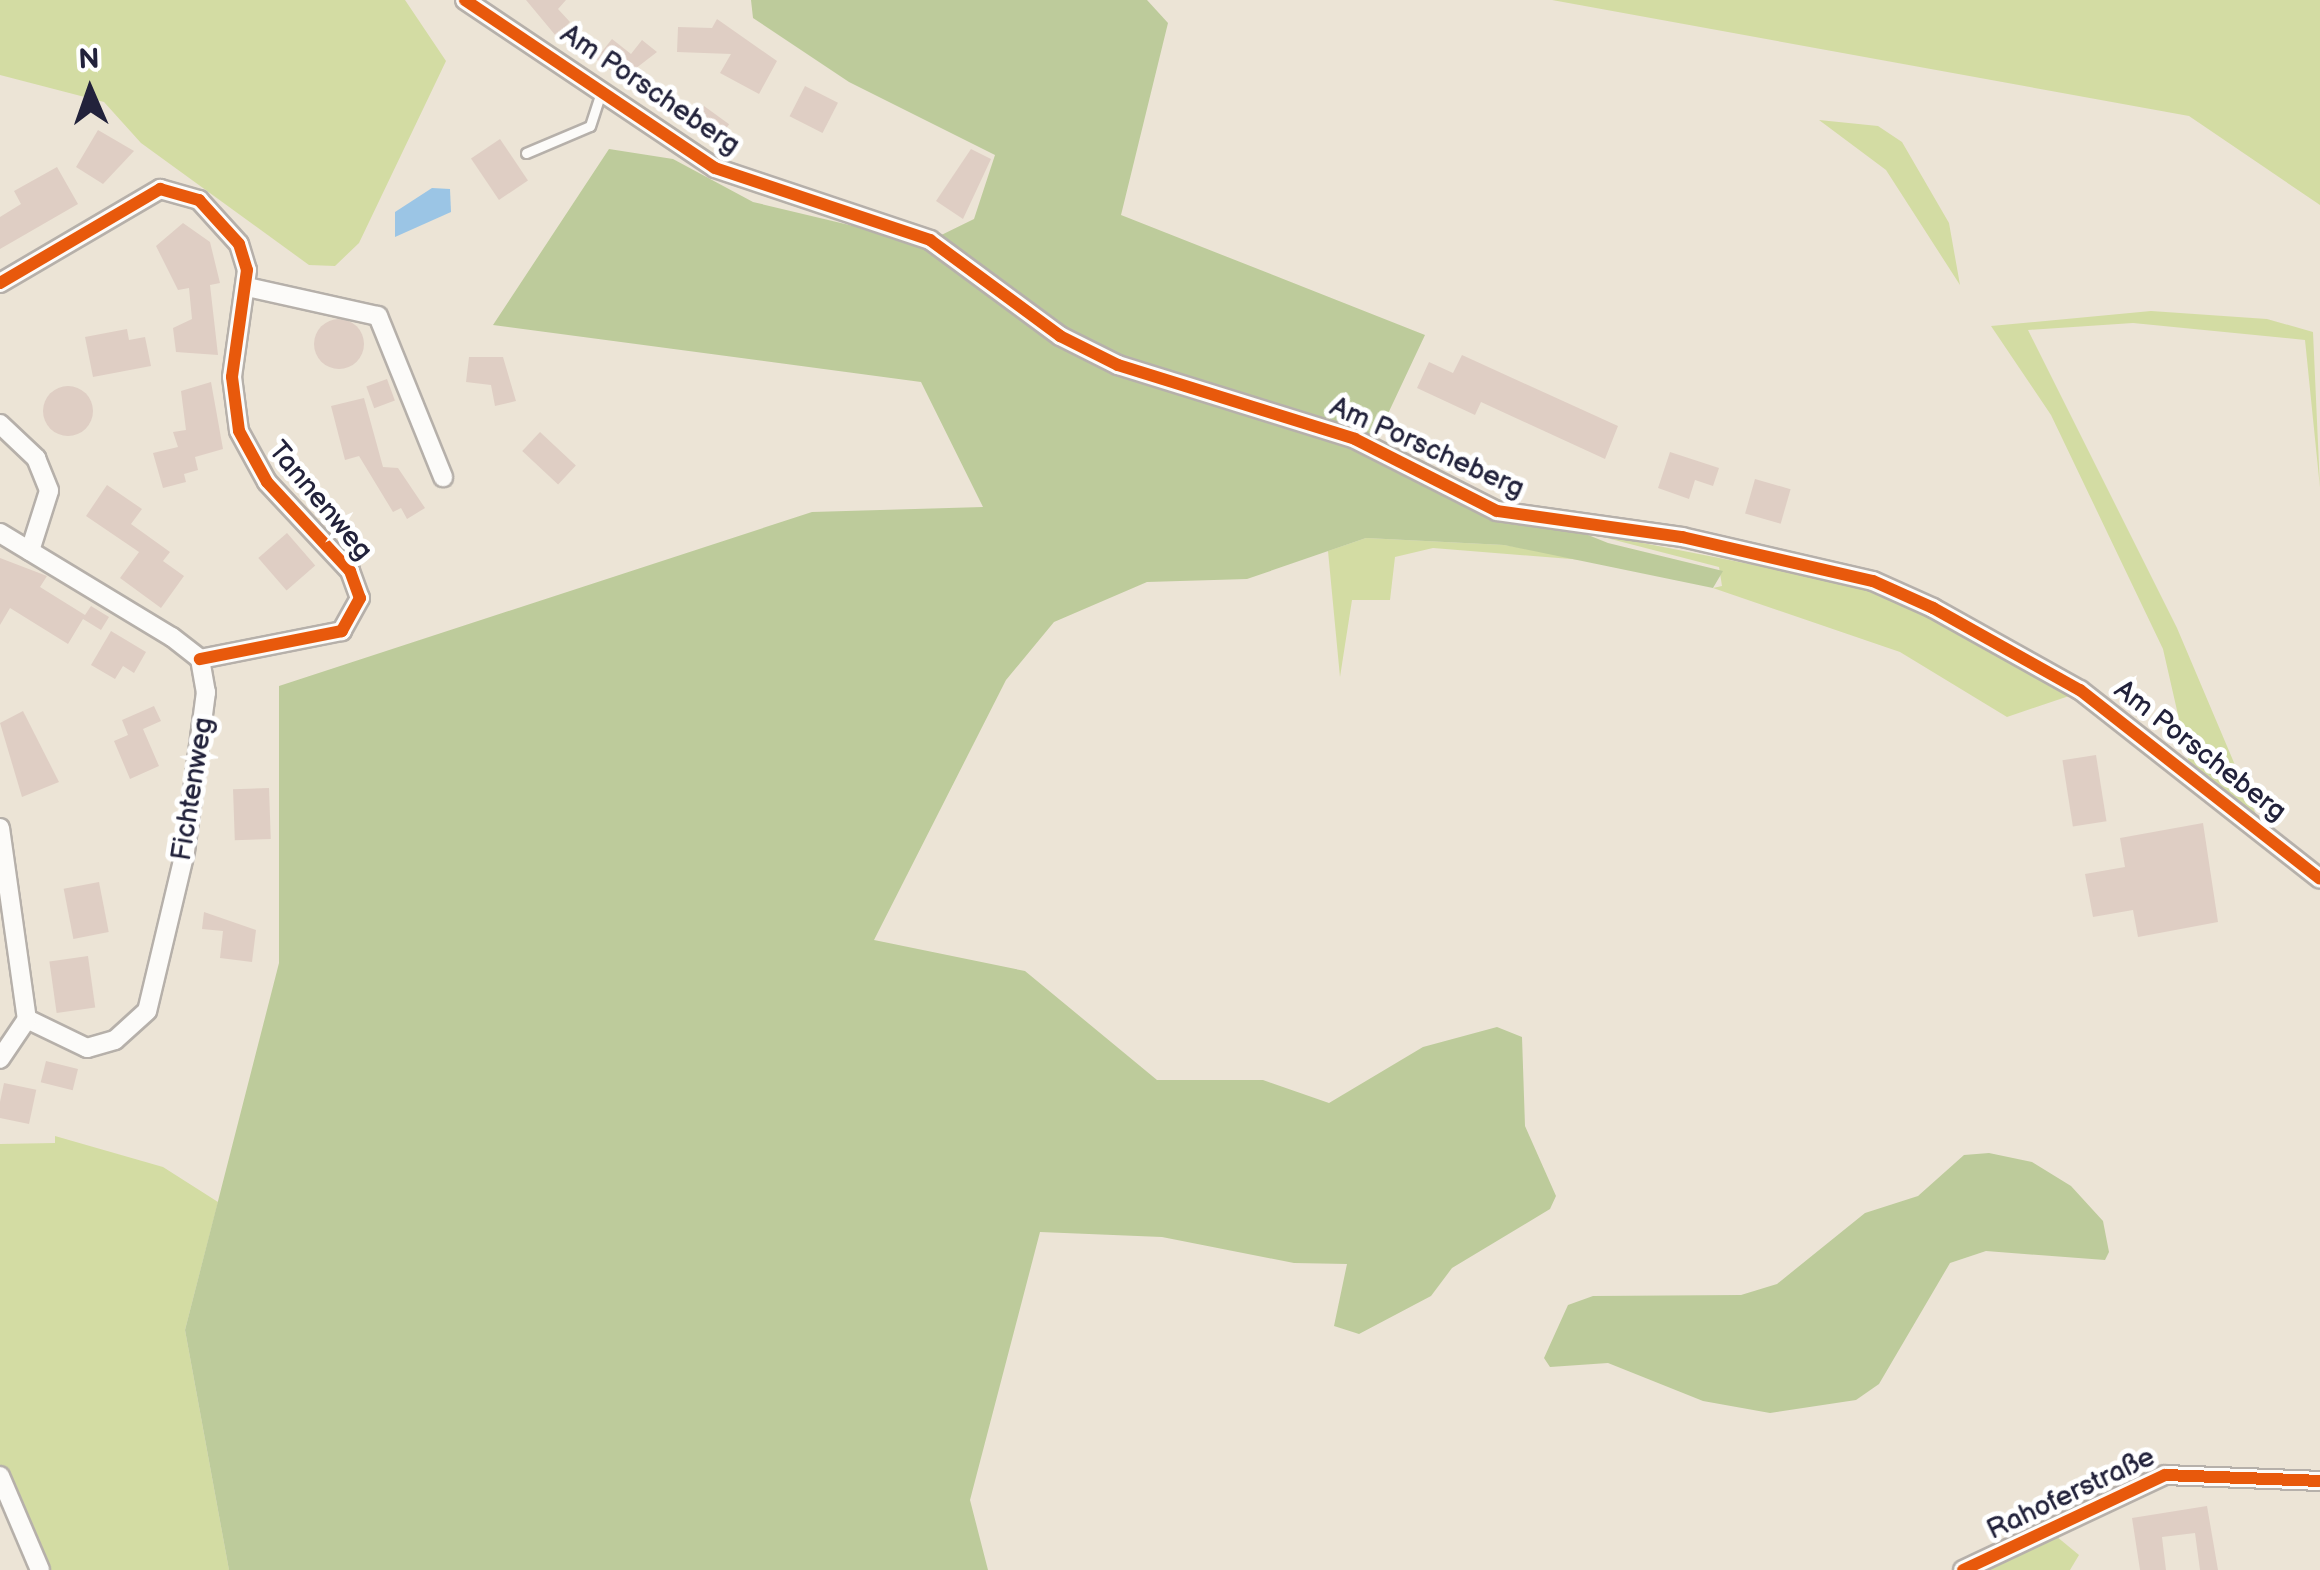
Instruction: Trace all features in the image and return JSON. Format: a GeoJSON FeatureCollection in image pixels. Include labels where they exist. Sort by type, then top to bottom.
{"type":"FeatureCollection","features":[{"type":"Feature","properties":{"kind":"street","name":"Am Porscheberg"},"geometry":{"type":"LineString","coordinates":[[465,0],[739,180],[930,240],[1081,348],[1196,394],[1355,440],[1497,511],[1635,527],[1896,590],[2080,690],[2320,879]]}},
{"type":"Feature","properties":{"kind":"street","name":"Tannenweg"},"geometry":{"type":"LineString","coordinates":[[0,283],[126,202],[172,188],[232,231],[247,287],[232,377],[242,441],[267,482],[350,571],[360,598],[342,631],[200,658]]}},
{"type":"Feature","properties":{"kind":"street"},"geometry":{"type":"LineString","coordinates":[[247,287],[378,316],[443,478]]}},
{"type":"Feature","properties":{"kind":"street"},"geometry":{"type":"LineString","coordinates":[[0,424],[36,458],[49,491],[30,551]]}},
{"type":"Feature","properties":{"kind":"street"},"geometry":{"type":"LineString","coordinates":[[0,533],[200,658]]}},
{"type":"Feature","properties":{"kind":"street","name":"Fichtenweg"},"geometry":{"type":"LineString","coordinates":[[27,1018],[87,1048],[116,1040],[147,1010],[203,742],[200,658]]}},
{"type":"Feature","properties":{"kind":"street"},"geometry":{"type":"LineString","coordinates":[[0,828],[27,1018],[0,1058]]}},
{"type":"Feature","properties":{"kind":"street","name":"Rahoferstraße"},"geometry":{"type":"LineString","coordinates":[[1963,1570],[2165,1475],[2320,1482]]}},
{"type":"Feature","properties":{"kind":"street"},"geometry":{"type":"LineString","coordinates":[[0,1476],[40,1570]]}},
{"type":"Feature","properties":{"kind":"lane"},"geometry":{"type":"LineString","coordinates":[[526,153],[590,126],[601,91]]}},
{"type":"Feature","properties":{"kind":"green space"},"geometry":{"type":"Polygon","coordinates":[[[0,0],[405,0],[446,61],[359,243],[335,266],[309,265],[141,143],[104,102],[0,75],[0,0]]]}},
{"type":"Feature","properties":{"kind":"green space"},"geometry":{"type":"Polygon","coordinates":[[[751,0],[1147,0],[1168,23],[1121,215],[1425,335],[1377,437],[1381,452],[1608,543],[1723,571],[1713,588],[1504,545],[1366,538],[1247,579],[1147,582],[1054,622],[1006,680],[874,940],[1025,971],[1157,1080],[1263,1080],[1329,1103],[1423,1047],[1497,1027],[1522,1037],[1525,1126],[1556,1196],[1550,1209],[1452,1268],[1431,1296],[1359,1334],[1334,1326],[1347,1264],[1294,1263],[1162,1237],[1040,1232],[970,1500],[988,1570],[229,1570],[185,1330],[279,963],[279,686],[812,512],[983,507],[921,382],[493,325],[609,149],[673,159],[753,202],[925,243],[974,219],[995,155],[849,82],[753,18],[751,0]]]}},
{"type":"Feature","properties":{"kind":"green space"},"geometry":{"type":"Polygon","coordinates":[[[1552,0],[2320,0],[2320,205],[2189,116],[1552,0]]]}},
{"type":"Feature","properties":{"kind":"green space"},"geometry":{"type":"Polygon","coordinates":[[[1819,120],[1878,126],[1902,142],[1949,223],[1960,285],[1886,170],[1819,120]]]}},
{"type":"Feature","properties":{"kind":"green space"},"geometry":{"type":"Polygon","coordinates":[[[2151,311],[2267,319],[2313,332],[2320,488],[2305,340],[2133,323],[2028,330],[2177,628],[2257,817],[2189,763],[2163,649],[2051,415],[1991,326],[2151,311]]]}},
{"type":"Feature","properties":{"kind":"green space"},"geometry":{"type":"Polygon","coordinates":[[[1572,529],[1881,590],[2075,694],[2007,717],[1900,652],[1713,588],[1722,586],[1719,567],[1572,529]]]}},
{"type":"Feature","properties":{"kind":"green space"},"geometry":{"type":"Polygon","coordinates":[[[1366,538],[1504,545],[1621,563],[1433,548],[1395,557],[1390,600],[1352,600],[1340,677],[1328,551],[1366,538]]]}},
{"type":"Feature","properties":{"kind":"green space"},"geometry":{"type":"Polygon","coordinates":[[[55,1136],[163,1167],[218,1202],[185,1330],[229,1570],[32,1570],[0,1492],[0,1144],[55,1143],[55,1136]]]}},
{"type":"Feature","properties":{"kind":"green space"},"geometry":{"type":"Polygon","coordinates":[[[1989,1153],[2032,1162],[2071,1186],[2103,1221],[2109,1252],[2105,1260],[1986,1251],[1950,1263],[1879,1384],[1856,1400],[1770,1413],[1703,1401],[1608,1363],[1550,1367],[1544,1358],[1568,1305],[1593,1296],[1741,1295],[1777,1284],[1865,1213],[1918,1196],[1964,1155],[1989,1153]]]}},
{"type":"Feature","properties":{"kind":"green space"},"geometry":{"type":"Polygon","coordinates":[[[2056,1536],[2079,1555],[2070,1570],[1980,1570],[2056,1536]]]}},
{"type":"Feature","properties":{"kind":"water"},"geometry":{"type":"Polygon","coordinates":[[[432,188],[450,189],[451,212],[395,237],[395,212],[432,188]]]}},
{"type":"Feature","properties":{"kind":"building"},"geometry":{"type":"Polygon","coordinates":[[[526,0],[566,0],[558,9],[570,22],[556,36],[526,0]]]}},
{"type":"Feature","properties":{"kind":"building"},"geometry":{"type":"Polygon","coordinates":[[[717,19],[777,61],[759,94],[720,73],[731,54],[677,52],[678,27],[712,28],[717,19]]]}},
{"type":"Feature","properties":{"kind":"building"},"geometry":{"type":"Polygon","coordinates":[[[612,39],[631,54],[642,40],[657,52],[622,79],[596,59],[612,39]]]}},
{"type":"Feature","properties":{"kind":"building"},"geometry":{"type":"Polygon","coordinates":[[[805,86],[838,103],[823,133],[790,116],[805,86]]]}},
{"type":"Feature","properties":{"kind":"building"},"geometry":{"type":"Polygon","coordinates":[[[704,106],[729,124],[715,144],[690,125],[704,106]]]}},
{"type":"Feature","properties":{"kind":"building"},"geometry":{"type":"Polygon","coordinates":[[[98,130],[134,151],[103,184],[76,167],[98,130]]]}},
{"type":"Feature","properties":{"kind":"building"},"geometry":{"type":"Polygon","coordinates":[[[500,139],[528,180],[499,200],[471,159],[500,139]]]}},
{"type":"Feature","properties":{"kind":"building"},"geometry":{"type":"Polygon","coordinates":[[[971,149],[991,159],[963,219],[936,201],[971,149]]]}},
{"type":"Feature","properties":{"kind":"building"},"geometry":{"type":"Polygon","coordinates":[[[57,167],[78,204],[0,249],[0,217],[21,204],[14,191],[57,167]]]}},
{"type":"Feature","properties":{"kind":"building"},"geometry":{"type":"Polygon","coordinates":[[[183,223],[210,242],[220,283],[210,285],[218,355],[176,352],[173,328],[192,319],[189,288],[178,290],[156,246],[183,223]]]}},
{"type":"Feature","properties":{"kind":"building"},"geometry":{"type":"Polygon","coordinates":[[[339,319],[356,327],[364,344],[356,361],[339,369],[322,361],[314,344],[322,327],[339,319]]]}},
{"type":"Feature","properties":{"kind":"building"},"geometry":{"type":"Polygon","coordinates":[[[127,329],[129,340],[145,337],[151,366],[93,377],[85,337],[127,329]]]}},
{"type":"Feature","properties":{"kind":"building"},"geometry":{"type":"Polygon","coordinates":[[[1462,355],[1618,426],[1605,459],[1481,402],[1475,415],[1417,388],[1429,362],[1453,373],[1462,355]]]}},
{"type":"Feature","properties":{"kind":"building"},"geometry":{"type":"Polygon","coordinates":[[[469,357],[503,357],[516,401],[495,406],[491,385],[466,382],[469,357]]]}},
{"type":"Feature","properties":{"kind":"building"},"geometry":{"type":"Polygon","coordinates":[[[387,379],[395,401],[374,408],[366,387],[387,379]]]}},
{"type":"Feature","properties":{"kind":"building"},"geometry":{"type":"Polygon","coordinates":[[[211,382],[223,449],[195,457],[198,470],[184,474],[186,482],[163,488],[153,453],[178,447],[173,432],[186,430],[181,391],[211,382]]]}},
{"type":"Feature","properties":{"kind":"building"},"geometry":{"type":"Polygon","coordinates":[[[68,386],[86,393],[93,411],[86,429],[68,436],[50,429],[43,411],[50,393],[68,386]]]}},
{"type":"Feature","properties":{"kind":"building"},"geometry":{"type":"Polygon","coordinates":[[[364,398],[383,467],[398,468],[425,508],[407,519],[401,508],[393,512],[359,456],[345,460],[331,406],[364,398]]]}},
{"type":"Feature","properties":{"kind":"building"},"geometry":{"type":"Polygon","coordinates":[[[540,432],[576,465],[558,484],[522,451],[540,432]]]}},
{"type":"Feature","properties":{"kind":"building"},"geometry":{"type":"Polygon","coordinates":[[[1670,452],[1719,468],[1713,486],[1695,480],[1689,499],[1658,488],[1670,452]]]}},
{"type":"Feature","properties":{"kind":"building"},"geometry":{"type":"Polygon","coordinates":[[[1755,479],[1791,489],[1781,524],[1745,514],[1755,479]]]}},
{"type":"Feature","properties":{"kind":"building"},"geometry":{"type":"Polygon","coordinates":[[[107,485],[142,509],[131,524],[170,552],[163,561],[184,576],[161,608],[120,578],[139,552],[86,516],[107,485]]]}},
{"type":"Feature","properties":{"kind":"building"},"geometry":{"type":"Polygon","coordinates":[[[287,533],[315,565],[287,590],[258,558],[287,533]]]}},
{"type":"Feature","properties":{"kind":"building"},"geometry":{"type":"Polygon","coordinates":[[[0,558],[47,576],[40,587],[85,615],[91,606],[109,617],[101,630],[83,619],[68,644],[10,608],[0,625],[0,558]]]}},
{"type":"Feature","properties":{"kind":"building"},"geometry":{"type":"Polygon","coordinates":[[[111,631],[146,652],[134,673],[123,666],[115,679],[91,665],[111,631]]]}},
{"type":"Feature","properties":{"kind":"building"},"geometry":{"type":"Polygon","coordinates":[[[154,706],[161,721],[143,729],[159,766],[130,779],[114,741],[128,735],[122,720],[154,706]]]}},
{"type":"Feature","properties":{"kind":"building"},"geometry":{"type":"Polygon","coordinates":[[[23,711],[59,782],[22,797],[0,723],[23,711]]]}},
{"type":"Feature","properties":{"kind":"building"},"geometry":{"type":"Polygon","coordinates":[[[2096,755],[2106,821],[2073,826],[2062,760],[2096,755]]]}},
{"type":"Feature","properties":{"kind":"building"},"geometry":{"type":"Polygon","coordinates":[[[269,788],[271,839],[235,840],[233,789],[269,788]]]}},
{"type":"Feature","properties":{"kind":"building"},"geometry":{"type":"Polygon","coordinates":[[[2203,823],[2218,922],[2138,937],[2133,910],[2093,917],[2085,874],[2125,867],[2120,838],[2203,823]]]}},
{"type":"Feature","properties":{"kind":"building"},"geometry":{"type":"Polygon","coordinates":[[[99,882],[109,932],[73,939],[64,889],[99,882]]]}},
{"type":"Feature","properties":{"kind":"building"},"geometry":{"type":"Polygon","coordinates":[[[204,912],[256,930],[252,962],[220,958],[223,931],[202,929],[204,912]]]}},
{"type":"Feature","properties":{"kind":"building"},"geometry":{"type":"Polygon","coordinates":[[[88,956],[95,1007],[57,1013],[49,961],[88,956]]]}},
{"type":"Feature","properties":{"kind":"building"},"geometry":{"type":"Polygon","coordinates":[[[46,1061],[78,1069],[73,1090],[41,1082],[46,1061]]]}},
{"type":"Feature","properties":{"kind":"building"},"geometry":{"type":"Polygon","coordinates":[[[4,1083],[36,1090],[29,1124],[0,1118],[4,1083]]]}},
{"type":"Feature","properties":{"kind":"building"},"geometry":{"type":"Polygon","coordinates":[[[2207,1506],[2218,1570],[2200,1570],[2195,1533],[2162,1537],[2166,1570],[2140,1570],[2132,1518],[2207,1506]]]}},
{"type":"Feature","properties":{"kind":"cycle path"},"geometry":{"type":"LineString","coordinates":[[465,0],[715,168],[930,240],[1060,336],[1118,365],[1355,439],[1497,511],[1682,537],[1873,581],[1933,608],[2080,690],[2320,879]]}},
{"type":"Feature","properties":{"kind":"cycle path"},"geometry":{"type":"LineString","coordinates":[[0,283],[160,189],[199,200],[239,244],[247,270],[232,377],[239,431],[267,482],[350,571],[360,598],[342,631],[200,659]]}},
{"type":"Feature","properties":{"kind":"cycle path"},"geometry":{"type":"LineString","coordinates":[[1963,1570],[2165,1475],[2320,1481]]}}]}
